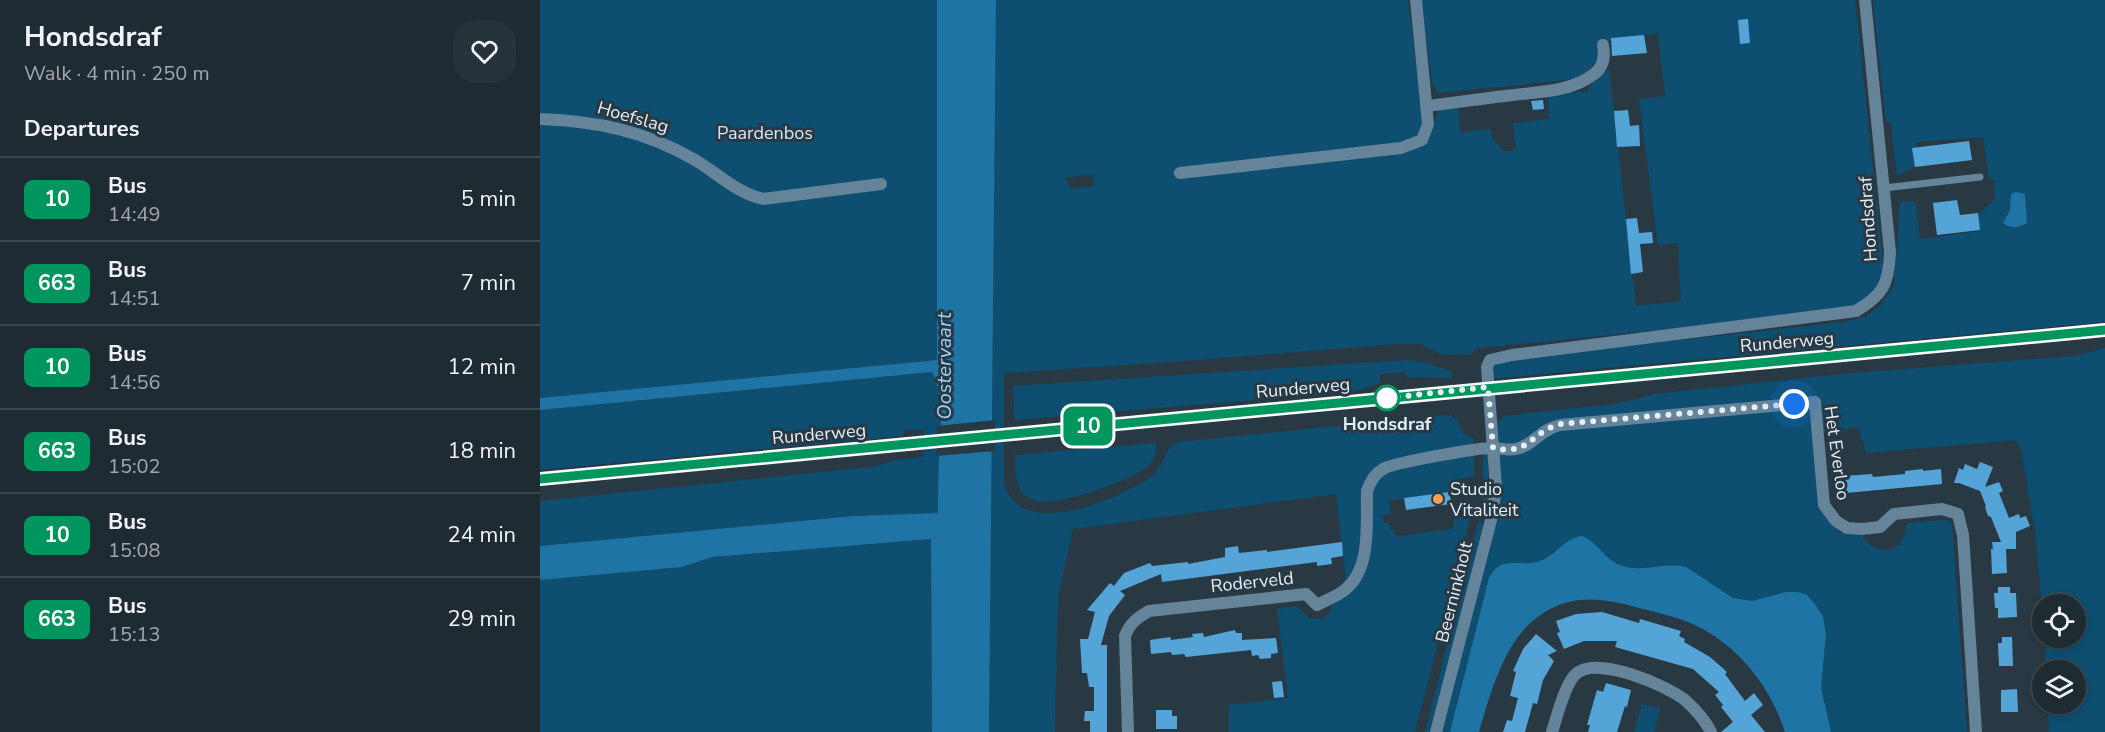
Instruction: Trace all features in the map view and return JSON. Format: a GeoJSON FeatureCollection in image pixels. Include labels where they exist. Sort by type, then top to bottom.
{"type":"FeatureCollection","features":[{"type":"Feature","properties":{"kind":"street"},"geometry":{"type":"LineString","coordinates":[[1180,173],[1401,148],[1422,140],[1428,124],[1416,0]]}},
{"type":"Feature","properties":{"kind":"street","name":"Hondsdraf"},"geometry":{"type":"LineString","coordinates":[[1488,387],[1487,367],[1490,360],[1512,355],[1856,311],[1870,303],[1883,291],[1890,273],[1890,252],[1865,0]]}},
{"type":"Feature","properties":{"kind":"street"},"geometry":{"type":"LineString","coordinates":[[1426,106],[1556,90],[1578,83],[1600,68],[1603,61],[1603,45]]}},
{"type":"Feature","properties":{"kind":"street","name":"Hoefslag"},"geometry":{"type":"LineString","coordinates":[[540,119],[605,125],[645,135],[697,162],[752,196],[763,198],[881,184]]}},
{"type":"Feature","properties":{"kind":"street","name":"Runderweg"},"geometry":{"type":"LineString","coordinates":[[540,478],[2105,330]]}},
{"type":"Feature","properties":{"kind":"street","name":"Beerninkholt"},"geometry":{"type":"LineString","coordinates":[[1436,732],[1492,516],[1496,488],[1488,387]]}},
{"type":"Feature","properties":{"kind":"street","name":"Het Everloo"},"geometry":{"type":"LineString","coordinates":[[1493,448],[1515,450],[1526,446],[1543,431],[1560,424],[1815,402],[1824,506],[1836,521],[1847,528],[1880,528],[1894,514],[1942,509],[1958,514],[1963,535],[1976,732]]}},
{"type":"Feature","properties":{"kind":"street","name":"Roderveld"},"geometry":{"type":"LineString","coordinates":[[1128,732],[1125,636],[1137,618],[1149,611],[1306,594],[1317,604],[1333,597],[1345,591],[1356,579],[1363,561],[1367,491],[1370,480],[1383,468],[1393,465],[1493,448]]}},
{"type":"Feature","properties":{"kind":"street"},"geometry":{"type":"LineString","coordinates":[[1552,732],[1572,678],[1585,668],[1593,667],[1625,673],[1671,690],[1696,710],[1711,732]]}},
{"type":"Feature","properties":{"kind":"lane"},"geometry":{"type":"LineString","coordinates":[[1884,188],[1980,177]]}},
{"type":"Feature","properties":{"kind":"green space","name":"Paardenbos"},"geometry":{"type":"Polygon","coordinates":[[[540,0],[937,0],[937,360],[540,398],[540,0]]]}},
{"type":"Feature","properties":{"kind":"green space"},"geometry":{"type":"Polygon","coordinates":[[[996,0],[1408,0],[1423,121],[1420,131],[1405,151],[1428,137],[1439,109],[1458,105],[1460,132],[1490,129],[1492,137],[1503,151],[1516,150],[1513,123],[1549,119],[1548,95],[1588,91],[1595,77],[1609,70],[1636,306],[1681,301],[1678,243],[1658,245],[1639,99],[1665,96],[1658,33],[1610,41],[1606,44],[1608,62],[1593,66],[1577,79],[1438,93],[1432,82],[1421,0],[1855,0],[1884,272],[1874,294],[1859,306],[1810,315],[1478,348],[1471,355],[1442,354],[1419,344],[1398,344],[1004,373],[1004,482],[1013,500],[1028,510],[1048,513],[1094,505],[1135,487],[1158,470],[1169,450],[1177,442],[1449,415],[1457,418],[1462,432],[1474,439],[1474,476],[1459,479],[1460,491],[1389,501],[1391,513],[1383,515],[1384,523],[1389,523],[1390,530],[1394,530],[1396,537],[1454,528],[1453,517],[1470,518],[1415,732],[1229,732],[1229,705],[1288,698],[1277,609],[1296,606],[1309,618],[1322,619],[1330,612],[1332,602],[1352,590],[1359,560],[1353,577],[1330,594],[1346,579],[1336,494],[1073,529],[1058,596],[1055,732],[989,732],[996,0]],[[1093,174],[1064,178],[1072,189],[1094,186],[1093,174]]]}},
{"type":"Feature","properties":{"kind":"green space"},"geometry":{"type":"Polygon","coordinates":[[[1873,0],[2105,0],[2105,322],[1489,379],[1493,366],[1504,359],[1850,321],[1866,316],[1879,307],[1894,286],[1900,202],[1915,201],[1920,239],[1979,231],[1978,215],[1995,199],[1994,180],[1989,178],[1983,137],[1916,142],[1918,165],[1897,176],[1891,122],[1886,122],[1873,0]],[[2025,194],[2008,212],[2008,227],[2022,226],[2027,223],[2025,194]]]}},
{"type":"Feature","properties":{"kind":"green space"},"geometry":{"type":"Polygon","coordinates":[[[2105,348],[2105,732],[2049,732],[2048,714],[2086,714],[2086,660],[2046,660],[2045,648],[2086,648],[2086,594],[2041,594],[2035,533],[2021,449],[2015,440],[1867,453],[1858,428],[1813,433],[1831,522],[1839,532],[1861,534],[1869,544],[1885,550],[1896,547],[1901,542],[1907,523],[1948,520],[1952,524],[1967,732],[1831,732],[1821,688],[1826,634],[1823,616],[1815,604],[1786,592],[1752,601],[1733,598],[1688,568],[1672,564],[1639,569],[1621,566],[1599,550],[1596,545],[1555,552],[1540,561],[1531,563],[1506,563],[1493,571],[1489,578],[1450,732],[1442,732],[1501,499],[1497,424],[1504,416],[1615,404],[1656,394],[1840,374],[2073,356],[2105,348]]]}},
{"type":"Feature","properties":{"kind":"green space"},"geometry":{"type":"Polygon","coordinates":[[[1408,360],[1451,371],[1452,378],[1406,377],[1406,372],[1380,374],[1380,383],[1352,392],[1014,420],[1013,386],[1408,360]]]}},
{"type":"Feature","properties":{"kind":"green space"},"geometry":{"type":"Polygon","coordinates":[[[932,372],[939,393],[938,513],[853,516],[540,546],[540,501],[872,467],[896,460],[923,457],[924,430],[904,430],[903,436],[540,470],[540,410],[932,372]]]}},
{"type":"Feature","properties":{"kind":"green space"},"geometry":{"type":"Polygon","coordinates":[[[1156,443],[1154,459],[1146,468],[1101,489],[1066,499],[1041,502],[1025,495],[1018,483],[1015,455],[1156,443]]]}},
{"type":"Feature","properties":{"kind":"green space"},"geometry":{"type":"Polygon","coordinates":[[[1483,453],[1488,453],[1488,504],[1482,508],[1483,453]]]}},
{"type":"Feature","properties":{"kind":"green space"},"geometry":{"type":"Polygon","coordinates":[[[1479,520],[1483,526],[1430,732],[1425,732],[1479,520]]]}},
{"type":"Feature","properties":{"kind":"green space"},"geometry":{"type":"Polygon","coordinates":[[[931,539],[932,732],[540,732],[540,580],[682,567],[711,557],[931,539]]]}},
{"type":"Feature","properties":{"kind":"green space"},"geometry":{"type":"Polygon","coordinates":[[[1642,704],[1660,708],[1654,732],[1634,732],[1642,704]]]}},
{"type":"Feature","properties":{"kind":"water","name":"Oostervaart"},"geometry":{"type":"Polygon","coordinates":[[[937,0],[996,0],[989,732],[932,732],[931,539],[712,557],[682,567],[540,580],[540,546],[853,516],[938,513],[941,416],[939,393],[932,372],[540,410],[540,398],[937,360],[937,0]]]}},
{"type":"Feature","properties":{"kind":"water"},"geometry":{"type":"Polygon","coordinates":[[[2016,192],[2025,194],[2027,223],[2012,227],[2003,223],[2010,210],[2011,194],[2016,192]]]}},
{"type":"Feature","properties":{"kind":"water"},"geometry":{"type":"Polygon","coordinates":[[[1581,536],[1623,566],[1640,568],[1672,565],[1688,568],[1733,598],[1752,601],[1786,592],[1807,595],[1823,616],[1826,634],[1821,688],[1831,732],[1785,732],[1770,698],[1748,666],[1721,641],[1705,630],[1688,622],[1657,613],[1613,602],[1588,600],[1575,601],[1551,609],[1527,626],[1517,638],[1500,668],[1479,732],[1450,732],[1489,578],[1499,566],[1540,561],[1570,540],[1581,536]]]}},
{"type":"Feature","properties":{"kind":"pier"},"geometry":{"type":"Polygon","coordinates":[[[995,420],[995,451],[936,456],[937,426],[995,420]]]}},
{"type":"Feature","properties":{"kind":"building"},"geometry":{"type":"Polygon","coordinates":[[[1748,19],[1750,43],[1740,44],[1738,20],[1748,19]]]}},
{"type":"Feature","properties":{"kind":"building"},"geometry":{"type":"Polygon","coordinates":[[[1644,35],[1647,53],[1612,56],[1611,38],[1644,35]]]}},
{"type":"Feature","properties":{"kind":"building"},"geometry":{"type":"Polygon","coordinates":[[[1543,100],[1544,109],[1533,110],[1531,101],[1543,100]]]}},
{"type":"Feature","properties":{"kind":"building"},"geometry":{"type":"Polygon","coordinates":[[[1628,110],[1630,126],[1639,125],[1640,146],[1617,147],[1614,111],[1628,110]]]}},
{"type":"Feature","properties":{"kind":"building"},"geometry":{"type":"Polygon","coordinates":[[[1969,141],[1972,160],[1915,167],[1912,148],[1969,141]]]}},
{"type":"Feature","properties":{"kind":"building"},"geometry":{"type":"Polygon","coordinates":[[[1957,200],[1960,215],[1978,213],[1980,230],[1937,235],[1933,203],[1957,200]]]}},
{"type":"Feature","properties":{"kind":"building"},"geometry":{"type":"Polygon","coordinates":[[[1637,218],[1639,233],[1652,232],[1653,243],[1640,244],[1643,272],[1631,274],[1626,219],[1637,218]]]}},
{"type":"Feature","properties":{"kind":"building"},"geometry":{"type":"Polygon","coordinates":[[[1980,462],[1993,467],[1985,487],[1999,482],[2003,491],[1999,493],[2009,518],[2019,514],[2020,518],[2026,516],[2030,526],[2016,532],[2016,549],[2006,549],[2007,573],[1992,574],[1992,542],[2001,542],[1991,517],[1988,516],[1980,491],[1954,483],[1959,468],[1963,470],[1965,464],[1977,469],[1980,462]]]}},
{"type":"Feature","properties":{"kind":"building"},"geometry":{"type":"Polygon","coordinates":[[[1923,469],[1923,471],[1941,469],[1942,484],[1846,493],[1844,476],[1872,474],[1873,477],[1905,474],[1905,471],[1923,469]]]}},
{"type":"Feature","properties":{"kind":"building"},"geometry":{"type":"Polygon","coordinates":[[[1450,492],[1451,504],[1406,510],[1404,498],[1450,492]]]}},
{"type":"Feature","properties":{"kind":"building"},"geometry":{"type":"Polygon","coordinates":[[[1342,542],[1343,556],[1331,558],[1332,564],[1317,566],[1317,562],[1162,582],[1161,574],[1120,591],[1125,595],[1109,616],[1101,645],[1107,645],[1107,732],[1090,732],[1090,721],[1084,721],[1085,711],[1094,711],[1094,687],[1089,687],[1087,673],[1082,673],[1080,639],[1088,639],[1095,612],[1087,610],[1110,583],[1114,586],[1124,573],[1150,563],[1152,566],[1188,562],[1188,564],[1225,557],[1225,548],[1238,546],[1239,553],[1267,550],[1267,552],[1342,542]]]}},
{"type":"Feature","properties":{"kind":"building"},"geometry":{"type":"Polygon","coordinates":[[[1998,587],[2010,587],[2010,593],[2016,593],[2017,617],[1998,618],[1994,593],[1998,593],[1998,587]]]}},
{"type":"Feature","properties":{"kind":"building"},"geometry":{"type":"Polygon","coordinates":[[[1602,612],[1639,623],[1640,619],[1681,631],[1679,636],[1685,639],[1684,642],[1710,657],[1727,672],[1725,674],[1745,701],[1754,693],[1763,705],[1751,715],[1765,732],[1721,732],[1733,722],[1715,695],[1719,692],[1693,669],[1615,647],[1617,641],[1584,641],[1564,649],[1557,633],[1560,632],[1556,621],[1576,614],[1602,612]]]}},
{"type":"Feature","properties":{"kind":"building"},"geometry":{"type":"Polygon","coordinates":[[[1235,630],[1236,633],[1242,633],[1242,640],[1276,638],[1278,653],[1271,654],[1271,658],[1260,659],[1258,655],[1252,656],[1251,650],[1186,657],[1184,654],[1172,655],[1171,652],[1151,654],[1150,640],[1170,637],[1171,640],[1203,633],[1204,637],[1235,630]]]}},
{"type":"Feature","properties":{"kind":"building"},"geometry":{"type":"Polygon","coordinates":[[[1536,634],[1557,651],[1548,655],[1554,661],[1543,680],[1537,704],[1533,703],[1525,732],[1503,732],[1507,720],[1512,721],[1518,698],[1510,696],[1516,672],[1513,671],[1523,649],[1536,634]]]}},
{"type":"Feature","properties":{"kind":"building"},"geometry":{"type":"Polygon","coordinates":[[[2002,637],[2012,637],[2013,666],[1999,666],[1998,643],[2002,643],[2002,637]]]}},
{"type":"Feature","properties":{"kind":"building"},"geometry":{"type":"Polygon","coordinates":[[[1282,681],[1284,697],[1274,698],[1272,682],[1282,681]]]}},
{"type":"Feature","properties":{"kind":"building"},"geometry":{"type":"Polygon","coordinates":[[[1606,683],[1631,690],[1627,707],[1625,706],[1617,732],[1588,732],[1590,725],[1587,725],[1597,690],[1603,692],[1606,683]]]}},
{"type":"Feature","properties":{"kind":"building"},"geometry":{"type":"Polygon","coordinates":[[[2017,689],[2018,712],[2001,712],[2001,690],[2017,689]]]}},
{"type":"Feature","properties":{"kind":"building"},"geometry":{"type":"Polygon","coordinates":[[[1156,710],[1172,710],[1172,716],[1177,716],[1177,729],[1156,729],[1156,710]]]}},
{"type":"Feature","properties":{"kind":"bus line","name":"10"},"geometry":{"type":"LineString","coordinates":[[540,479],[2105,330]]}},
{"type":"Feature","properties":{"kind":"place","name":"Hondsdraf"},"geometry":{"type":"Point","coordinates":[1387,398]}},
{"type":"Feature","properties":{"kind":"place","name":"Studio Vitaliteit"},"geometry":{"type":"Point","coordinates":[1438,499]}},
{"type":"Feature","properties":{"kind":"route"},"geometry":{"type":"LineString","coordinates":[[1387,398],[1488,387],[1493,448],[1504,450],[1515,450],[1526,446],[1543,431],[1560,424],[1794,404]]}}]}
